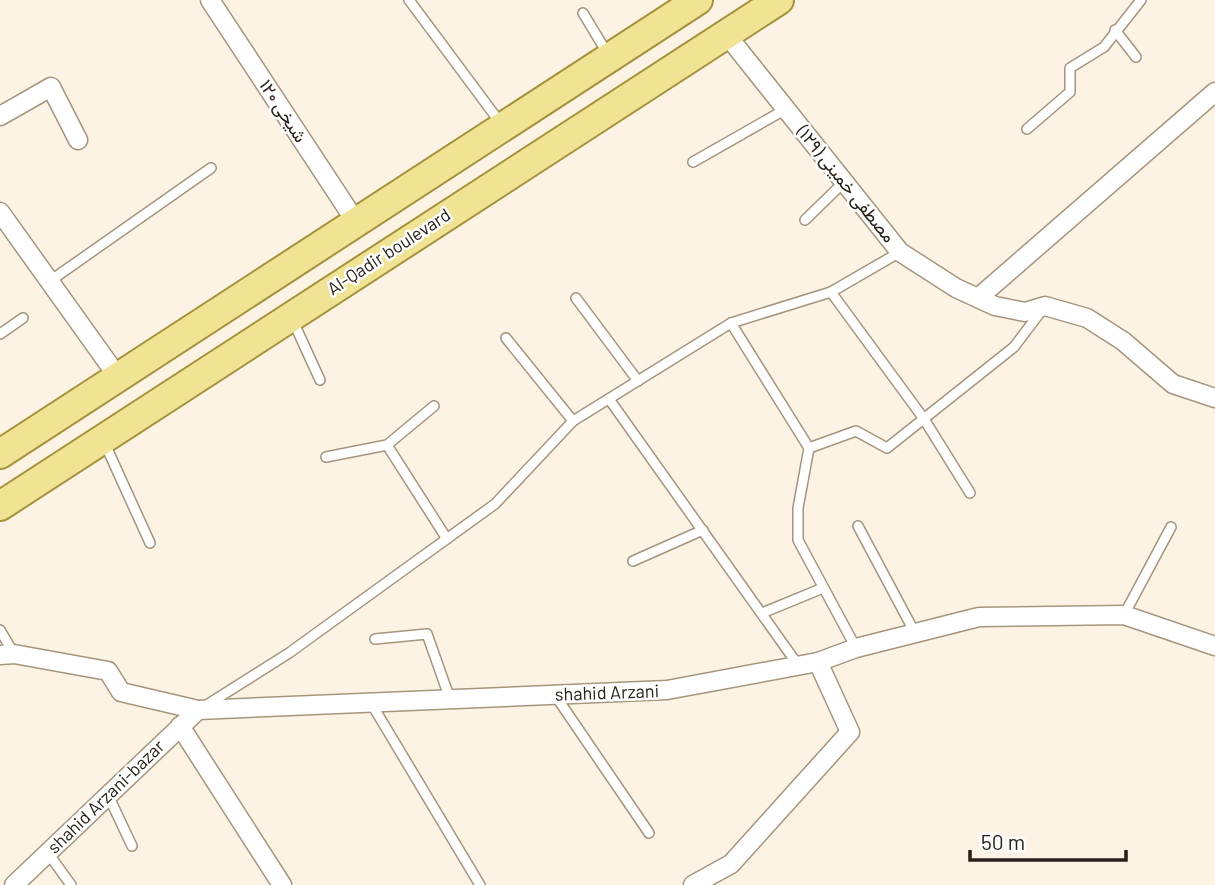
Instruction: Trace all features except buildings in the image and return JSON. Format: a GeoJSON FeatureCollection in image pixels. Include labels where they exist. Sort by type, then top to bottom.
{"type":"FeatureCollection","features":[{"type":"Feature","properties":{"kind":"main road"},"geometry":{"type":"LineString","coordinates":[[3,445],[118,377],[698,0]]}},
{"type":"Feature","properties":{"kind":"main road","name":"Al-Qadir boulevard"},"geometry":{"type":"LineString","coordinates":[[0,506],[779,0]]}},
{"type":"Feature","properties":{"kind":"main road"},"geometry":{"type":"LineString","coordinates":[[187,331],[211,368]]}},
{"type":"Feature","properties":{"kind":"street","name":"شیخی ۱۲۰"},"geometry":{"type":"LineString","coordinates":[[210,0],[356,222]]}},
{"type":"Feature","properties":{"kind":"street","name":"مصطفی خمینی (۱۲۹)"},"geometry":{"type":"LineString","coordinates":[[726,34],[900,252],[956,288],[995,306],[1025,312],[1045,306],[1087,318],[1123,341],[1173,384],[1215,397]]}},
{"type":"Feature","properties":{"kind":"street"},"geometry":{"type":"LineString","coordinates":[[0,116],[51,87],[78,140]]}},
{"type":"Feature","properties":{"kind":"street"},"geometry":{"type":"LineString","coordinates":[[978,298],[1215,92]]}},
{"type":"Feature","properties":{"kind":"street"},"geometry":{"type":"LineString","coordinates":[[0,212],[118,377]]}},
{"type":"Feature","properties":{"kind":"street","name":"shahid Arzani"},"geometry":{"type":"LineString","coordinates":[[7,655],[108,671],[121,692],[198,710],[667,690],[818,662],[856,648],[979,617],[1124,615],[1215,646]]}},
{"type":"Feature","properties":{"kind":"street"},"geometry":{"type":"LineString","coordinates":[[693,885],[731,864],[850,732],[818,662]]}},
{"type":"Feature","properties":{"kind":"street","name":"shahid Arzani-bazar"},"geometry":{"type":"LineString","coordinates":[[14,885],[198,710]]}},
{"type":"Feature","properties":{"kind":"street"},"geometry":{"type":"LineString","coordinates":[[180,726],[282,885]]}},
{"type":"Feature","properties":{"kind":"lane"},"geometry":{"type":"LineString","coordinates":[[409,0],[503,127]]}},
{"type":"Feature","properties":{"kind":"lane"},"geometry":{"type":"LineString","coordinates":[[1027,129],[1070,92],[1070,68],[1104,47],[1141,0]]}},
{"type":"Feature","properties":{"kind":"lane"},"geometry":{"type":"LineString","coordinates":[[583,13],[610,57]]}},
{"type":"Feature","properties":{"kind":"lane"},"geometry":{"type":"LineString","coordinates":[[1115,30],[1136,58]]}},
{"type":"Feature","properties":{"kind":"lane"},"geometry":{"type":"LineString","coordinates":[[693,162],[786,109]]}},
{"type":"Feature","properties":{"kind":"lane"},"geometry":{"type":"LineString","coordinates":[[50,281],[211,167]]}},
{"type":"Feature","properties":{"kind":"lane"},"geometry":{"type":"LineString","coordinates":[[804,220],[844,182]]}},
{"type":"Feature","properties":{"kind":"lane"},"geometry":{"type":"LineString","coordinates":[[198,710],[289,653],[495,504],[573,421],[731,323],[831,292],[900,252]]}},
{"type":"Feature","properties":{"kind":"lane"},"geometry":{"type":"LineString","coordinates":[[831,292],[924,419],[970,493]]}},
{"type":"Feature","properties":{"kind":"lane"},"geometry":{"type":"LineString","coordinates":[[576,298],[638,381]]}},
{"type":"Feature","properties":{"kind":"lane"},"geometry":{"type":"LineString","coordinates":[[809,448],[856,431],[887,448],[1014,347],[1045,306]]}},
{"type":"Feature","properties":{"kind":"lane"},"geometry":{"type":"LineString","coordinates":[[290,316],[320,380]]}},
{"type":"Feature","properties":{"kind":"lane"},"geometry":{"type":"LineString","coordinates":[[0,334],[23,318]]}},
{"type":"Feature","properties":{"kind":"lane"},"geometry":{"type":"LineString","coordinates":[[731,323],[809,448],[798,508],[797,540],[856,648]]}},
{"type":"Feature","properties":{"kind":"lane"},"geometry":{"type":"LineString","coordinates":[[506,338],[573,421]]}},
{"type":"Feature","properties":{"kind":"lane"},"geometry":{"type":"LineString","coordinates":[[609,399],[798,665]]}},
{"type":"Feature","properties":{"kind":"lane"},"geometry":{"type":"LineString","coordinates":[[326,457],[387,445],[434,406]]}},
{"type":"Feature","properties":{"kind":"lane"},"geometry":{"type":"LineString","coordinates":[[103,439],[150,543]]}},
{"type":"Feature","properties":{"kind":"lane"},"geometry":{"type":"LineString","coordinates":[[387,445],[447,539]]}},
{"type":"Feature","properties":{"kind":"lane"},"geometry":{"type":"LineString","coordinates":[[858,526],[915,633]]}},
{"type":"Feature","properties":{"kind":"lane"},"geometry":{"type":"LineString","coordinates":[[1124,615],[1171,527]]}},
{"type":"Feature","properties":{"kind":"lane"},"geometry":{"type":"LineString","coordinates":[[633,561],[703,530]]}},
{"type":"Feature","properties":{"kind":"lane"},"geometry":{"type":"LineString","coordinates":[[762,613],[823,587]]}},
{"type":"Feature","properties":{"kind":"lane"},"geometry":{"type":"LineString","coordinates":[[0,630],[7,655]]}},
{"type":"Feature","properties":{"kind":"lane"},"geometry":{"type":"LineString","coordinates":[[375,639],[427,634],[450,699]]}},
{"type":"Feature","properties":{"kind":"lane"},"geometry":{"type":"LineString","coordinates":[[555,695],[649,833]]}},
{"type":"Feature","properties":{"kind":"lane"},"geometry":{"type":"LineString","coordinates":[[371,702],[480,885]]}},
{"type":"Feature","properties":{"kind":"lane"},"geometry":{"type":"LineString","coordinates":[[108,795],[132,846]]}},
{"type":"Feature","properties":{"kind":"lane"},"geometry":{"type":"LineString","coordinates":[[48,853],[71,885]]}}]}
